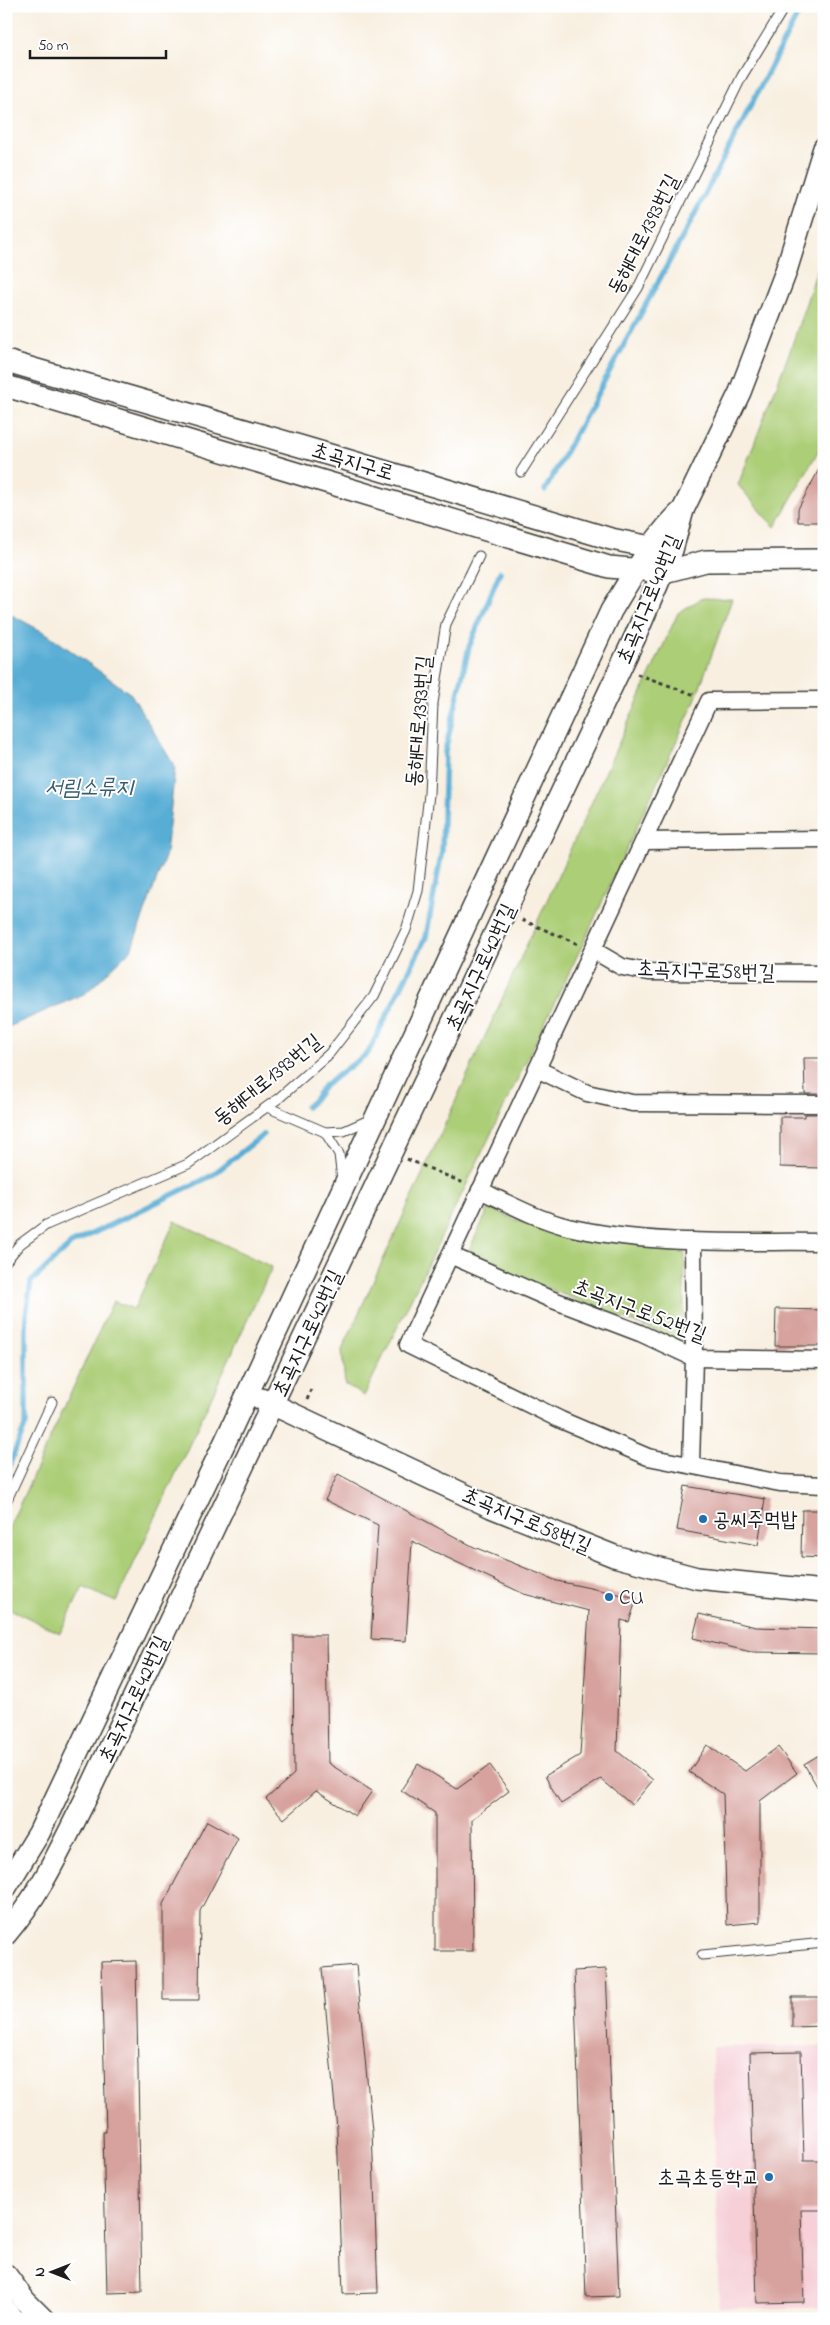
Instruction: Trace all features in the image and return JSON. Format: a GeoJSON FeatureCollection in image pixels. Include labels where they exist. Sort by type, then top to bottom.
{"type":"FeatureCollection","features":[{"type":"Feature","properties":{"kind":"street"},"geometry":{"type":"LineString","coordinates":[[683,510],[740,392],[785,274],[822,159]]}},
{"type":"Feature","properties":{"kind":"street","name":"초곡지구로"},"geometry":{"type":"LineString","coordinates":[[6,361],[310,448],[611,539],[672,550],[699,562]]}},
{"type":"Feature","properties":{"kind":"street","name":"초곡지구로"},"geometry":{"type":"LineString","coordinates":[[6,386],[610,567],[664,572],[699,562],[824,560]]}},
{"type":"Feature","properties":{"kind":"street","name":"초곡지구로42번길"},"geometry":{"type":"LineString","coordinates":[[6,1887],[47,1816],[248,1393],[611,611],[649,547],[665,527],[683,510]]}},
{"type":"Feature","properties":{"kind":"street","name":"초곡지구로42번길"},"geometry":{"type":"LineString","coordinates":[[6,1934],[17,1921],[52,1864],[88,1796],[142,1677],[393,1153],[593,727],[664,572],[683,510]]}},
{"type":"Feature","properties":{"kind":"street"},"geometry":{"type":"LineString","coordinates":[[824,700],[710,701],[408,1345],[561,1420],[648,1457],[780,1483],[824,1485]]}},
{"type":"Feature","properties":{"kind":"street"},"geometry":{"type":"LineString","coordinates":[[563,714],[593,727]]}},
{"type":"Feature","properties":{"kind":"street"},"geometry":{"type":"LineString","coordinates":[[644,840],[824,839]]}},
{"type":"Feature","properties":{"kind":"street","name":"초곡지구로58번길"},"geometry":{"type":"LineString","coordinates":[[593,950],[622,967],[649,972],[824,974]]}},
{"type":"Feature","properties":{"kind":"street"},"geometry":{"type":"LineString","coordinates":[[537,1069],[587,1093],[632,1103],[824,1104]]}},
{"type":"Feature","properties":{"kind":"street"},"geometry":{"type":"LineString","coordinates":[[480,1190],[525,1212],[568,1227],[626,1236],[694,1241],[824,1242]]}},
{"type":"Feature","properties":{"kind":"street"},"geometry":{"type":"LineString","coordinates":[[691,1464],[694,1358],[694,1241]]}},
{"type":"Feature","properties":{"kind":"street","name":"초곡지구로52번길"},"geometry":{"type":"LineString","coordinates":[[450,1255],[548,1298],[640,1333],[694,1358],[824,1360]]}},
{"type":"Feature","properties":{"kind":"street","name":"초곡지구로58번길"},"geometry":{"type":"LineString","coordinates":[[248,1393],[491,1507],[614,1556],[697,1578],[824,1591]]}},
{"type":"Feature","properties":{"kind":"street"},"geometry":{"type":"LineString","coordinates":[[6,2275],[25,2301],[43,2319]]}},
{"type":"Feature","properties":{"kind":"street"},"geometry":{"type":"LineString","coordinates":[[6,2310],[12,2319]]}},
{"type":"Feature","properties":{"kind":"lane","name":"동해대로1393번길"},"geometry":{"type":"LineString","coordinates":[[521,472],[638,288],[742,76],[785,6]]}},
{"type":"Feature","properties":{"kind":"lane","name":"동해대로1393번길"},"geometry":{"type":"LineString","coordinates":[[6,1261],[20,1244],[46,1225],[188,1164],[267,1107],[330,1054],[374,996],[406,930],[418,891],[429,794],[433,702],[446,624],[479,556]]}},
{"type":"Feature","properties":{"kind":"lane"},"geometry":{"type":"LineString","coordinates":[[267,1107],[325,1132],[344,1131],[374,1118]]}},
{"type":"Feature","properties":{"kind":"lane"},"geometry":{"type":"LineString","coordinates":[[325,1132],[338,1154],[343,1185]]}},
{"type":"Feature","properties":{"kind":"lane"},"geometry":{"type":"LineString","coordinates":[[6,1502],[52,1402]]}},
{"type":"Feature","properties":{"kind":"lane"},"geometry":{"type":"LineString","coordinates":[[702,1955],[824,1943]]}},
{"type":"Feature","properties":{"kind":"path"},"geometry":{"type":"LineString","coordinates":[[620,668],[710,701]]}},
{"type":"Feature","properties":{"kind":"path"},"geometry":{"type":"LineString","coordinates":[[506,913],[593,950]]}},
{"type":"Feature","properties":{"kind":"path"},"geometry":{"type":"LineString","coordinates":[[393,1153],[480,1190]]}},
{"type":"Feature","properties":{"kind":"shaded area","name":"초곡초등학교"},"geometry":{"type":"Polygon","coordinates":[[[824,2046],[824,2308],[719,2308],[712,2047],[824,2046]]]}},
{"type":"Feature","properties":{"kind":"green space"},"geometry":{"type":"Polygon","coordinates":[[[824,249],[824,441],[775,527],[738,485],[790,351],[824,249]]]}},
{"type":"Feature","properties":{"kind":"green space"},"geometry":{"type":"Polygon","coordinates":[[[702,598],[732,599],[694,703],[581,948],[364,1396],[345,1385],[342,1350],[678,613],[702,598]]]}},
{"type":"Feature","properties":{"kind":"green space"},"geometry":{"type":"Polygon","coordinates":[[[489,1208],[516,1220],[580,1237],[685,1248],[683,1342],[466,1256],[489,1208]]]}},
{"type":"Feature","properties":{"kind":"green space"},"geometry":{"type":"Polygon","coordinates":[[[175,1221],[272,1267],[116,1602],[83,1587],[60,1633],[6,1607],[6,1534],[113,1301],[134,1309],[175,1221]]]}},
{"type":"Feature","properties":{"kind":"water","name":"서림소류지"},"geometry":{"type":"Polygon","coordinates":[[[6,612],[49,635],[131,694],[175,767],[166,854],[131,950],[86,993],[6,1028],[6,612]]]}},
{"type":"Feature","properties":{"kind":"building"},"geometry":{"type":"Polygon","coordinates":[[[824,460],[824,522],[798,522],[798,509],[824,460]]]}},
{"type":"Feature","properties":{"kind":"building"},"geometry":{"type":"Polygon","coordinates":[[[804,1058],[824,1058],[824,1094],[805,1094],[804,1058]]]}},
{"type":"Feature","properties":{"kind":"building"},"geometry":{"type":"Polygon","coordinates":[[[805,1114],[822,1114],[821,1168],[780,1167],[780,1117],[805,1117],[805,1114]]]}},
{"type":"Feature","properties":{"kind":"building"},"geometry":{"type":"Polygon","coordinates":[[[776,1309],[824,1310],[824,1346],[775,1346],[776,1309]]]}},
{"type":"Feature","properties":{"kind":"building"},"geometry":{"type":"Polygon","coordinates":[[[338,1474],[474,1547],[557,1581],[637,1598],[629,1622],[621,1620],[617,1751],[653,1780],[632,1805],[601,1779],[561,1804],[545,1776],[580,1755],[589,1611],[524,1594],[412,1541],[406,1641],[371,1639],[378,1525],[325,1500],[338,1474]]]}},
{"type":"Feature","properties":{"kind":"building"},"geometry":{"type":"Polygon","coordinates":[[[685,1486],[765,1499],[758,1545],[677,1530],[685,1486]]]}},
{"type":"Feature","properties":{"kind":"building"},"geometry":{"type":"Polygon","coordinates":[[[802,1510],[824,1510],[824,1558],[801,1557],[802,1510]]]}},
{"type":"Feature","properties":{"kind":"building"},"geometry":{"type":"Polygon","coordinates":[[[699,1614],[756,1627],[824,1629],[824,1653],[751,1652],[693,1638],[699,1614]]]}},
{"type":"Feature","properties":{"kind":"building"},"geometry":{"type":"Polygon","coordinates":[[[293,1635],[326,1635],[328,1763],[372,1791],[355,1816],[316,1791],[284,1819],[266,1799],[294,1774],[293,1635]]]}},
{"type":"Feature","properties":{"kind":"building"},"geometry":{"type":"Polygon","coordinates":[[[707,1745],[745,1771],[778,1747],[797,1773],[760,1801],[760,1922],[727,1925],[723,1794],[689,1772],[707,1745]]]}},
{"type":"Feature","properties":{"kind":"building"},"geometry":{"type":"Polygon","coordinates":[[[824,1752],[824,1798],[804,1764],[824,1752]]]}},
{"type":"Feature","properties":{"kind":"building"},"geometry":{"type":"Polygon","coordinates":[[[418,1764],[457,1789],[490,1765],[509,1791],[472,1819],[473,1951],[435,1951],[435,1813],[401,1790],[418,1764]]]}},
{"type":"Feature","properties":{"kind":"building"},"geometry":{"type":"Polygon","coordinates":[[[207,1821],[238,1838],[200,1911],[199,2000],[163,2000],[163,1904],[207,1821]]]}},
{"type":"Feature","properties":{"kind":"building"},"geometry":{"type":"Polygon","coordinates":[[[136,1961],[142,2292],[107,2293],[103,2132],[106,2132],[101,1962],[136,1961]]]}},
{"type":"Feature","properties":{"kind":"building"},"geometry":{"type":"Polygon","coordinates":[[[356,1965],[372,2131],[378,2293],[343,2294],[337,2129],[322,1968],[356,1965]]]}},
{"type":"Feature","properties":{"kind":"building"},"geometry":{"type":"Polygon","coordinates":[[[606,1969],[619,2296],[586,2297],[574,1971],[606,1969]]]}},
{"type":"Feature","properties":{"kind":"building"},"geometry":{"type":"Polygon","coordinates":[[[792,1997],[824,1997],[824,2026],[792,2027],[792,1997]]]}},
{"type":"Feature","properties":{"kind":"building"},"geometry":{"type":"Polygon","coordinates":[[[801,2052],[804,2160],[824,2160],[824,2210],[801,2210],[804,2302],[757,2303],[750,2053],[801,2052]]]}},
{"type":"Feature","properties":{"kind":"waterway"},"geometry":{"type":"LineString","coordinates":[[545,490],[688,227],[802,6]]}},
{"type":"Feature","properties":{"kind":"waterway"},"geometry":{"type":"LineString","coordinates":[[306,1107],[325,1085],[368,1053],[426,937],[442,851],[445,751],[469,647],[500,572]]}},
{"type":"Feature","properties":{"kind":"waterway"},"geometry":{"type":"LineString","coordinates":[[6,1473],[26,1424],[26,1315],[31,1282],[71,1244],[211,1176],[263,1135]]}},
{"type":"Feature","properties":{"kind":"place","name":"공씨주먹밥"},"geometry":{"type":"Point","coordinates":[703,1519]}},
{"type":"Feature","properties":{"kind":"place","name":"CU"},"geometry":{"type":"Point","coordinates":[609,1597]}},
{"type":"Feature","properties":{"kind":"place","name":"초곡초등학교"},"geometry":{"type":"Point","coordinates":[769,2177]}}]}
